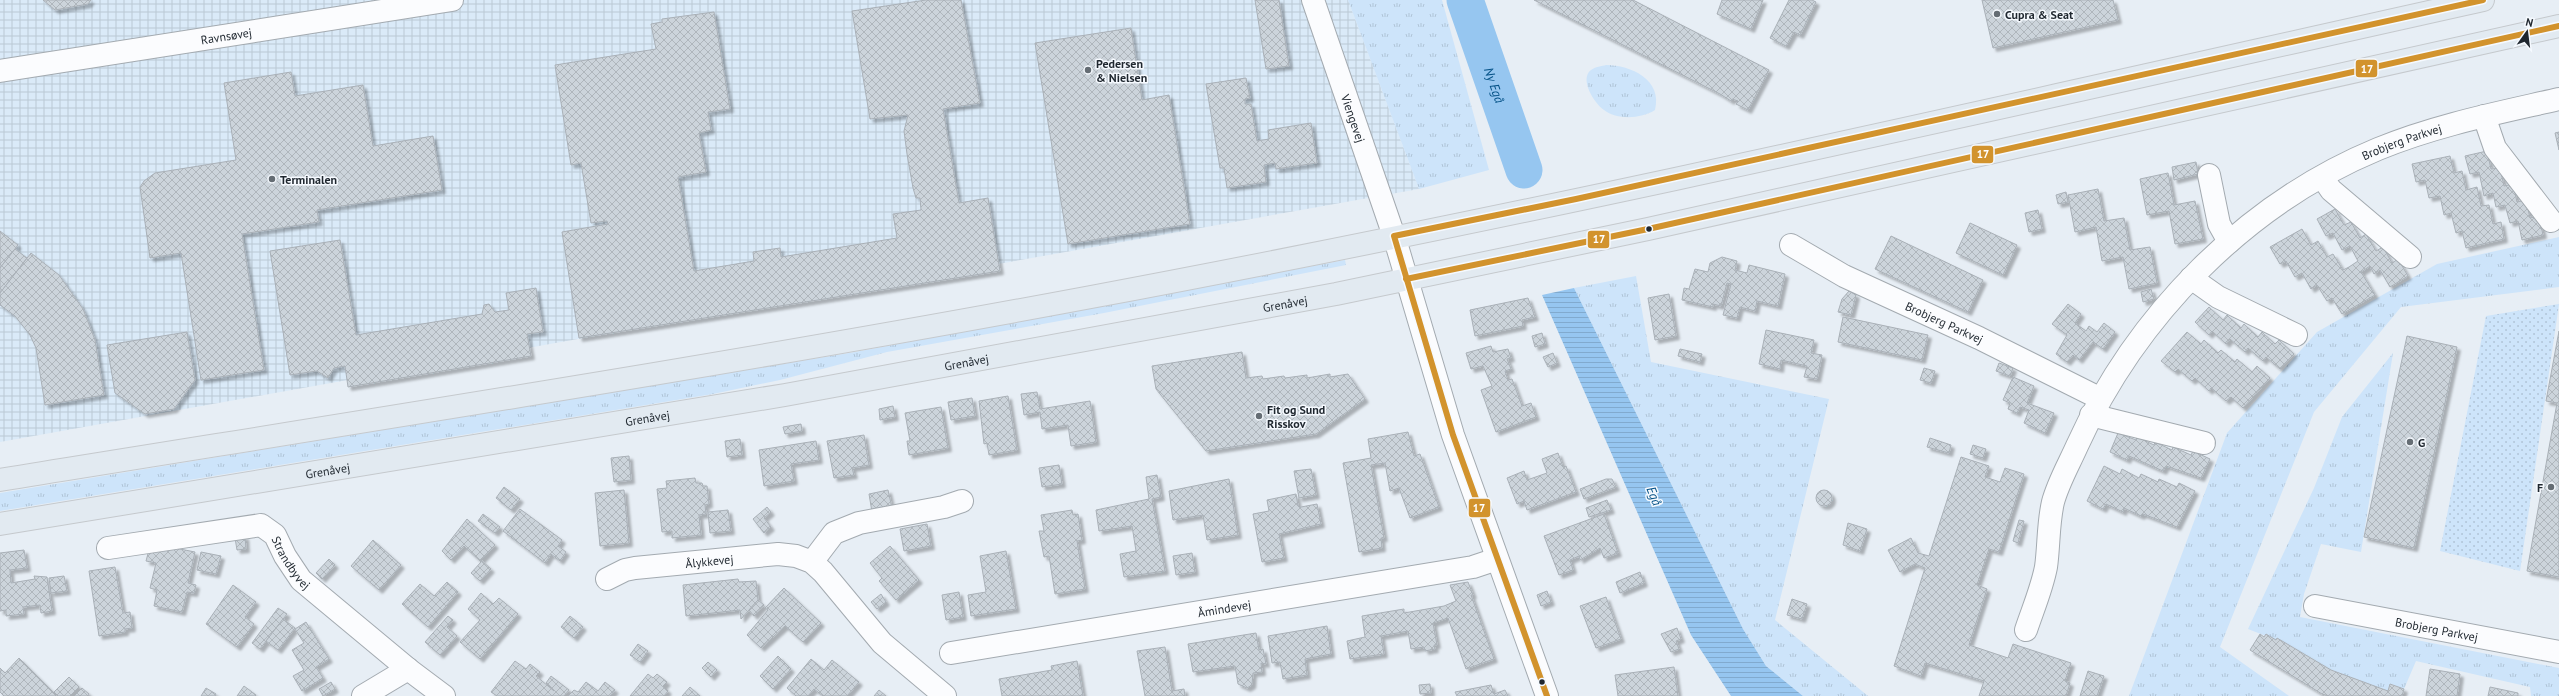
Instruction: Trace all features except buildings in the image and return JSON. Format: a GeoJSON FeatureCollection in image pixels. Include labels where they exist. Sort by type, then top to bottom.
{"type":"FeatureCollection","features":[{"type":"Feature","properties":{"kind":"main road"},"geometry":{"type":"LineString","coordinates":[[0,480],[871,336],[1089,297],[1518,212],[2483,0]]}},
{"type":"Feature","properties":{"kind":"main road","name":"Grenåvej"},"geometry":{"type":"LineString","coordinates":[[0,524],[786,395],[1336,294],[1564,247],[2559,26]]}},
{"type":"Feature","properties":{"kind":"street","name":"Ravnsøvej"},"geometry":{"type":"LineString","coordinates":[[0,71],[452,0]]}},
{"type":"Feature","properties":{"kind":"street","name":"Viengevej"},"geometry":{"type":"LineString","coordinates":[[1313,0],[1394,236],[1453,435],[1548,696]]}},
{"type":"Feature","properties":{"kind":"street","name":"Brobjerg Parkvej"},"geometry":{"type":"LineString","coordinates":[[2026,630],[2046,569],[2053,503],[2095,407],[2151,322],[2191,278],[2228,242],[2278,204],[2322,177],[2380,148],[2436,128],[2559,99]]}},
{"type":"Feature","properties":{"kind":"street"},"geometry":{"type":"LineString","coordinates":[[2484,116],[2495,148],[2551,221]]}},
{"type":"Feature","properties":{"kind":"street"},"geometry":{"type":"LineString","coordinates":[[2210,175],[2219,224],[2228,242]]}},
{"type":"Feature","properties":{"kind":"street"},"geometry":{"type":"LineString","coordinates":[[2322,177],[2331,190],[2410,256]]}},
{"type":"Feature","properties":{"kind":"street","name":"Brobjerg Parkvej"},"geometry":{"type":"LineString","coordinates":[[1791,245],[1844,276],[1979,338],[2095,407],[2204,443]]}},
{"type":"Feature","properties":{"kind":"street"},"geometry":{"type":"LineString","coordinates":[[2191,278],[2218,297],[2296,335]]}},
{"type":"Feature","properties":{"kind":"street"},"geometry":{"type":"LineString","coordinates":[[945,696],[882,643],[812,562],[834,533],[859,524],[944,507],[962,501]]}},
{"type":"Feature","properties":{"kind":"street","name":"Strandbyvej"},"geometry":{"type":"LineString","coordinates":[[108,548],[261,525],[275,534],[285,556],[301,580],[408,669],[444,696]]}},
{"type":"Feature","properties":{"kind":"street","name":"Ålykkevej"},"geometry":{"type":"LineString","coordinates":[[607,579],[625,570],[767,554],[796,556],[812,562]]}},
{"type":"Feature","properties":{"kind":"street","name":"Åmindevej"},"geometry":{"type":"LineString","coordinates":[[951,653],[1473,567],[1497,559]]}},
{"type":"Feature","properties":{"kind":"street","name":"Brobjerg Parkvej"},"geometry":{"type":"LineString","coordinates":[[2315,606],[2559,652]]}},
{"type":"Feature","properties":{"kind":"street"},"geometry":{"type":"LineString","coordinates":[[363,696],[408,669]]}},
{"type":"Feature","properties":{"kind":"shaded area"},"geometry":{"type":"Polygon","coordinates":[[[0,0],[1348,0],[1419,189],[0,442],[0,0]]]}},
{"type":"Feature","properties":{"kind":"green space"},"geometry":{"type":"Polygon","coordinates":[[[1348,0],[1442,0],[1489,170],[1419,189],[1348,0]]]}},
{"type":"Feature","properties":{"kind":"green space"},"geometry":{"type":"Polygon","coordinates":[[[1606,65],[1625,68],[1635,71],[1643,76],[1654,90],[1656,99],[1655,110],[1636,117],[1622,117],[1609,113],[1600,107],[1589,91],[1587,79],[1591,70],[1596,67],[1606,65]]]}},
{"type":"Feature","properties":{"kind":"green space"},"geometry":{"type":"Polygon","coordinates":[[[2559,237],[2559,287],[2401,307],[2314,412],[2220,647],[2289,696],[2129,696],[2227,433],[2317,332],[2437,264],[2559,237]]]}},
{"type":"Feature","properties":{"kind":"green space"},"geometry":{"type":"Polygon","coordinates":[[[1345,260],[1346,265],[1104,313],[887,352],[780,380],[713,394],[0,511],[0,493],[855,352],[1345,260]]]}},
{"type":"Feature","properties":{"kind":"green space"},"geometry":{"type":"Polygon","coordinates":[[[1636,276],[1651,362],[1829,399],[1775,620],[1868,696],[1803,696],[1766,666],[1743,629],[1574,288],[1636,276]]]}},
{"type":"Feature","properties":{"kind":"green space"},"geometry":{"type":"Polygon","coordinates":[[[2559,304],[2520,571],[2440,551],[2486,316],[2559,304]]]}},
{"type":"Feature","properties":{"kind":"green space"},"geometry":{"type":"Polygon","coordinates":[[[2393,353],[2361,552],[2321,544],[2304,594],[2300,617],[2559,668],[2559,696],[2531,696],[2530,687],[2416,661],[2404,689],[2391,684],[2388,691],[2331,670],[2277,638],[2276,640],[2248,629],[2314,488],[2342,417],[2393,353]]]}},
{"type":"Feature","properties":{"kind":"water","name":"Egå"},"geometry":{"type":"Polygon","coordinates":[[[1574,288],[1743,629],[1766,666],[1803,696],[1731,696],[1691,635],[1542,295],[1574,288]]]}},
{"type":"Feature","properties":{"kind":"waterway","name":"Ny Egå"},"geometry":{"type":"LineString","coordinates":[[1465,0],[1524,170]]}},
{"type":"Feature","properties":{"kind":"transit line","name":"17"},"geometry":{"type":"LineString","coordinates":[[1547,696],[1453,435],[1394,236],[1576,199],[2483,0]]}},
{"type":"Feature","properties":{"kind":"transit line","name":"17"},"geometry":{"type":"LineString","coordinates":[[1406,279],[1648,229],[2559,26]]}},
{"type":"Feature","properties":{"kind":"place","name":"Cupra & Seat"},"geometry":{"type":"Point","coordinates":[1997,14]}},
{"type":"Feature","properties":{"kind":"place","name":"Pedersen & Nielsen"},"geometry":{"type":"Point","coordinates":[1088,70]}},
{"type":"Feature","properties":{"kind":"place","name":"Terminalen"},"geometry":{"type":"Point","coordinates":[272,179]}},
{"type":"Feature","properties":{"kind":"place","name":"Fit og Sund Risskov"},"geometry":{"type":"Point","coordinates":[1259,416]}},
{"type":"Feature","properties":{"kind":"place","name":"G"},"geometry":{"type":"Point","coordinates":[2410,442]}},
{"type":"Feature","properties":{"kind":"place","name":"F"},"geometry":{"type":"Point","coordinates":[2551,487]}}]}
